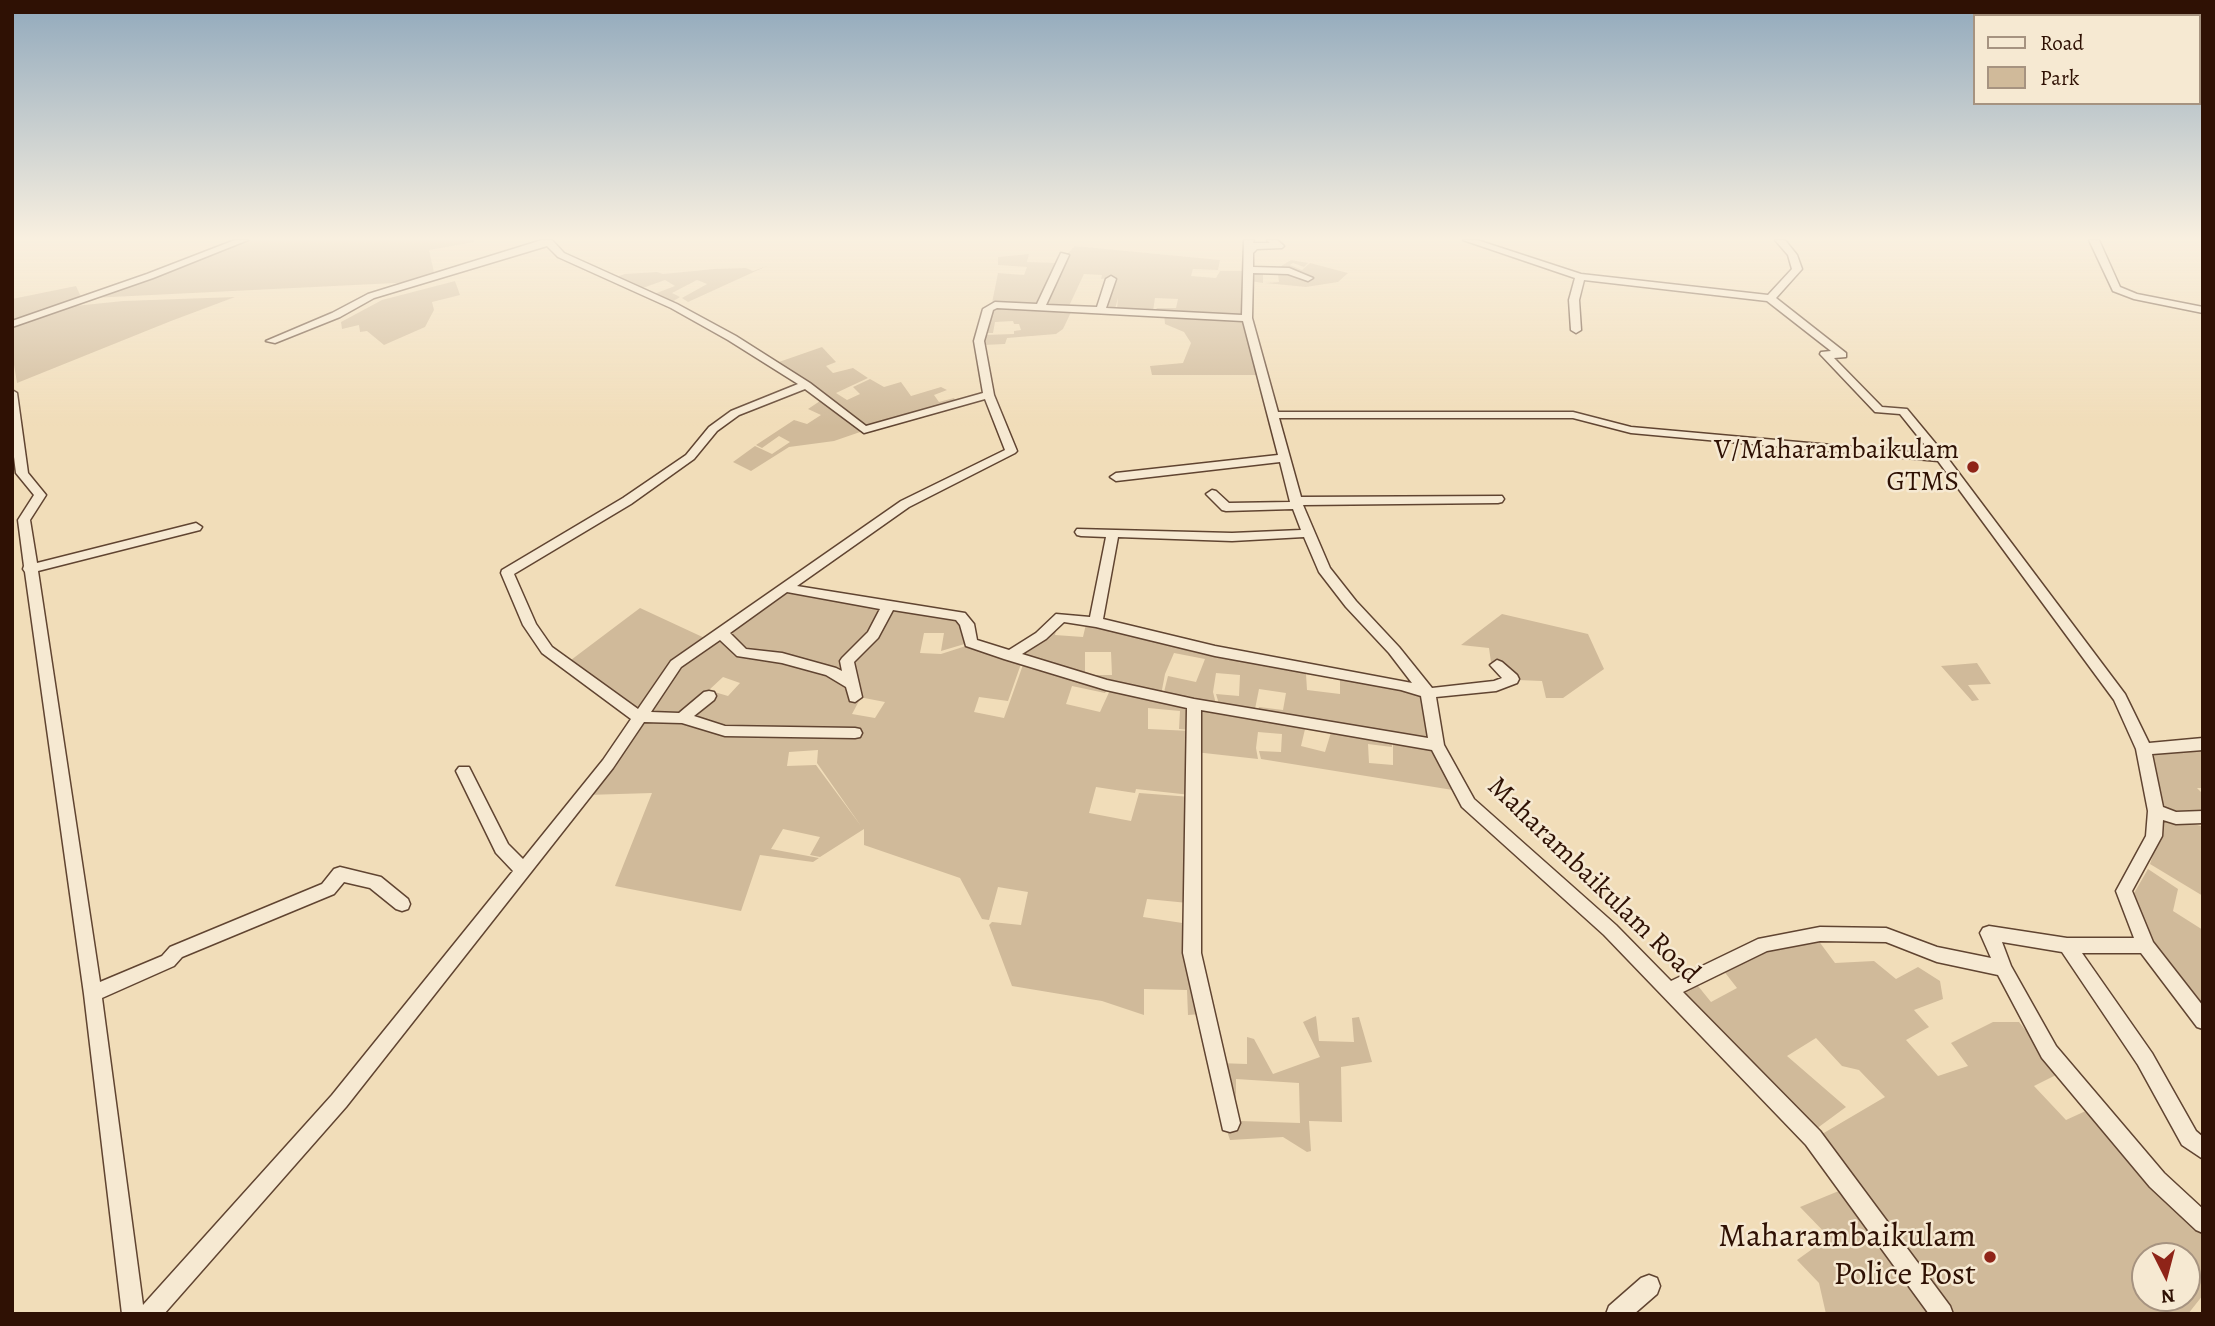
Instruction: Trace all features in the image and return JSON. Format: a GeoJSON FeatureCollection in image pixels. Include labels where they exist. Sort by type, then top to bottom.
{"type":"FeatureCollection","features":[{"type":"Feature","properties":{"kind":"street"},"geometry":{"type":"LineString","coordinates":[[12,324],[76,302]]}},
{"type":"Feature","properties":{"kind":"street"},"geometry":{"type":"LineString","coordinates":[[271,341],[336,315],[360,302]]}},
{"type":"Feature","properties":{"kind":"street"},"geometry":{"type":"LineString","coordinates":[[665,302],[732,338],[806,384],[864,430],[989,395]]}},
{"type":"Feature","properties":{"kind":"street"},"geometry":{"type":"LineString","coordinates":[[1041,306],[1043,302]]}},
{"type":"Feature","properties":{"kind":"street"},"geometry":{"type":"LineString","coordinates":[[1101,309],[1103,302]]}},
{"type":"Feature","properties":{"kind":"street"},"geometry":{"type":"LineString","coordinates":[[1251,302],[1252,322],[1296,503],[1324,569],[1428,693]]}},
{"type":"Feature","properties":{"kind":"street"},"geometry":{"type":"LineString","coordinates":[[1574,302],[1576,330]]}},
{"type":"Feature","properties":{"kind":"street"},"geometry":{"type":"LineString","coordinates":[[1775,302],[1842,355],[1825,354],[1879,410],[1903,411],[1942,458],[2120,698],[2144,749],[2156,811],[2154,836],[2124,891],[2146,946],[2203,1021]]}},
{"type":"Feature","properties":{"kind":"street"},"geometry":{"type":"LineString","coordinates":[[2163,302],[2203,310]]}},
{"type":"Feature","properties":{"kind":"street"},"geometry":{"type":"LineString","coordinates":[[149,1314],[338,1101],[608,764],[676,664],[905,503],[1012,451],[989,395],[979,341],[988,309],[995,305],[1041,306],[1252,322]]}},
{"type":"Feature","properties":{"kind":"street"},"geometry":{"type":"LineString","coordinates":[[806,384],[736,414],[713,429],[690,457],[627,501],[507,573],[530,625],[547,650],[638,717],[682,718],[725,731],[855,733]]}},
{"type":"Feature","properties":{"kind":"street"},"geometry":{"type":"LineString","coordinates":[[12,393],[22,473],[40,495],[24,520],[29,569],[93,994],[133,1314]]}},
{"type":"Feature","properties":{"kind":"street"},"geometry":{"type":"LineString","coordinates":[[1274,415],[1573,415],[1631,430],[1942,458]]}},
{"type":"Feature","properties":{"kind":"street"},"geometry":{"type":"LineString","coordinates":[[1116,477],[1286,458]]}},
{"type":"Feature","properties":{"kind":"street"},"geometry":{"type":"LineString","coordinates":[[1212,494],[1226,506],[1498,499]]}},
{"type":"Feature","properties":{"kind":"street"},"geometry":{"type":"LineString","coordinates":[[29,569],[196,527]]}},
{"type":"Feature","properties":{"kind":"street"},"geometry":{"type":"LineString","coordinates":[[1081,532],[1233,537],[1308,533]]}},
{"type":"Feature","properties":{"kind":"street"},"geometry":{"type":"LineString","coordinates":[[1096,622],[1113,533]]}},
{"type":"Feature","properties":{"kind":"street"},"geometry":{"type":"LineString","coordinates":[[787,588],[960,615],[967,624],[971,643],[1106,685],[1194,704],[1437,745]]}},
{"type":"Feature","properties":{"kind":"street"},"geometry":{"type":"LineString","coordinates":[[722,633],[742,653],[782,658],[831,671],[854,690],[847,661],[873,635],[889,606]]}},
{"type":"Feature","properties":{"kind":"street"},"geometry":{"type":"LineString","coordinates":[[1009,656],[1041,636],[1061,617],[1096,622],[1214,651],[1402,685],[1428,693],[1496,686],[1512,679],[1497,666]]}},
{"type":"Feature","properties":{"kind":"street","name":"Maharambaikulam Road"},"geometry":{"type":"LineString","coordinates":[[1428,693],[1437,745],[1468,803],[1611,930],[1813,1138],[1942,1314]]}},
{"type":"Feature","properties":{"kind":"street"},"geometry":{"type":"LineString","coordinates":[[682,718],[709,696]]}},
{"type":"Feature","properties":{"kind":"street"},"geometry":{"type":"LineString","coordinates":[[1194,704],[1192,953],[1230,1123]]}},
{"type":"Feature","properties":{"kind":"street"},"geometry":{"type":"LineString","coordinates":[[2144,749],[2203,744]]}},
{"type":"Feature","properties":{"kind":"street"},"geometry":{"type":"LineString","coordinates":[[464,771],[502,848],[524,871]]}},
{"type":"Feature","properties":{"kind":"street"},"geometry":{"type":"LineString","coordinates":[[2156,811],[2176,818],[2203,817]]}},
{"type":"Feature","properties":{"kind":"street"},"geometry":{"type":"LineString","coordinates":[[93,994],[168,961],[176,952],[328,889],[340,874],[375,882],[402,904]]}},
{"type":"Feature","properties":{"kind":"street"},"geometry":{"type":"LineString","coordinates":[[2146,946],[2067,945],[1989,933],[2004,969],[2049,1052],[2157,1180],[2203,1223]]}},
{"type":"Feature","properties":{"kind":"street"},"geometry":{"type":"LineString","coordinates":[[1670,990],[1764,944],[1819,934],[1886,935],[1937,954],[2004,969]]}},
{"type":"Feature","properties":{"kind":"street"},"geometry":{"type":"LineString","coordinates":[[2067,945],[2145,1059],[2189,1138],[2203,1149]]}},
{"type":"Feature","properties":{"kind":"street"},"geometry":{"type":"LineString","coordinates":[[1617,1314],[1649,1286]]}},
{"type":"Feature","properties":{"kind":"green space"},"geometry":{"type":"Polygon","coordinates":[[[12,302],[74,302],[12,325],[12,302]]]}},
{"type":"Feature","properties":{"kind":"green space"},"geometry":{"type":"Polygon","coordinates":[[[114,302],[222,302],[17,383],[12,352],[12,327],[65,307],[114,302]]]}},
{"type":"Feature","properties":{"kind":"green space"},"geometry":{"type":"Polygon","coordinates":[[[378,302],[432,302],[434,310],[425,327],[384,345],[367,331],[360,332],[359,325],[342,329],[341,322],[378,302]]]}},
{"type":"Feature","properties":{"kind":"green space"},"geometry":{"type":"Polygon","coordinates":[[[992,302],[1040,302],[1039,305],[992,302]]]}},
{"type":"Feature","properties":{"kind":"green space"},"geometry":{"type":"Polygon","coordinates":[[[1045,302],[1071,302],[1069,306],[1044,305],[1045,302]]]}},
{"type":"Feature","properties":{"kind":"green space"},"geometry":{"type":"Polygon","coordinates":[[[1106,302],[1117,302],[1115,309],[1104,308],[1106,302]]]}},
{"type":"Feature","properties":{"kind":"green space"},"geometry":{"type":"Polygon","coordinates":[[[1118,302],[1154,302],[1153,311],[1117,309],[1118,302]]]}},
{"type":"Feature","properties":{"kind":"green space"},"geometry":{"type":"Polygon","coordinates":[[[1177,302],[1246,302],[1245,317],[1155,311],[1157,308],[1176,308],[1177,302]]]}},
{"type":"Feature","properties":{"kind":"green space"},"geometry":{"type":"Polygon","coordinates":[[[995,305],[1073,308],[1063,329],[1056,334],[1007,338],[1005,344],[983,345],[983,335],[1014,334],[1014,331],[1021,330],[1019,324],[1014,324],[1013,321],[995,322],[993,333],[983,333],[989,309],[995,305]]]}},
{"type":"Feature","properties":{"kind":"green space"},"geometry":{"type":"Polygon","coordinates":[[[1164,314],[1245,319],[1260,375],[1152,375],[1150,366],[1183,363],[1191,343],[1184,332],[1165,324],[1164,314]]]}},
{"type":"Feature","properties":{"kind":"green space"},"geometry":{"type":"Polygon","coordinates":[[[822,347],[836,362],[826,366],[833,373],[853,368],[868,378],[836,393],[847,400],[860,394],[853,387],[870,379],[884,387],[901,382],[911,396],[941,387],[947,390],[934,395],[939,402],[954,398],[956,402],[867,428],[776,363],[822,347]]]}},
{"type":"Feature","properties":{"kind":"green space"},"geometry":{"type":"Polygon","coordinates":[[[823,399],[863,431],[834,441],[789,447],[751,471],[733,462],[755,446],[772,454],[790,442],[779,436],[762,448],[756,445],[794,420],[807,424],[821,415],[808,409],[823,399]]]}},
{"type":"Feature","properties":{"kind":"green space"},"geometry":{"type":"Polygon","coordinates":[[[787,590],[886,607],[871,634],[845,662],[853,699],[859,701],[852,714],[875,718],[885,702],[859,697],[850,662],[874,636],[890,607],[957,617],[965,624],[968,643],[941,651],[944,633],[924,633],[920,653],[941,654],[969,645],[1022,661],[1008,701],[979,697],[974,712],[1004,718],[1024,662],[1108,687],[1105,693],[1072,686],[1066,704],[1100,712],[1111,688],[1192,706],[1190,730],[1179,729],[1180,711],[1148,708],[1148,729],[1191,731],[1191,795],[1136,789],[1135,793],[1096,787],[1089,813],[1131,821],[1139,793],[1191,797],[1188,903],[1147,899],[1143,917],[1189,924],[1189,954],[1201,1014],[1188,1015],[1187,990],[1144,989],[1144,1015],[1102,1001],[1012,986],[989,925],[992,922],[1021,925],[1028,892],[998,887],[989,920],[982,919],[960,878],[864,845],[864,829],[820,857],[810,855],[820,837],[783,829],[771,849],[819,858],[813,862],[760,855],[741,911],[615,886],[652,793],[586,795],[638,719],[681,720],[724,733],[856,735],[857,731],[726,729],[686,717],[710,696],[711,691],[728,696],[740,683],[723,677],[681,716],[641,716],[677,665],[720,635],[741,655],[781,660],[830,673],[841,680],[843,677],[833,670],[783,657],[743,652],[725,633],[787,590]],[[818,750],[789,752],[787,766],[816,765],[861,826],[817,763],[818,750]]]}},
{"type":"Feature","properties":{"kind":"green space"},"geometry":{"type":"Polygon","coordinates":[[[640,608],[709,640],[674,664],[638,714],[567,663],[640,608]]]}},
{"type":"Feature","properties":{"kind":"green space"},"geometry":{"type":"Polygon","coordinates":[[[1502,614],[1588,634],[1604,669],[1563,698],[1546,698],[1542,681],[1518,680],[1499,664],[1491,662],[1489,648],[1461,645],[1502,614]]]}},
{"type":"Feature","properties":{"kind":"green space"},"geometry":{"type":"Polygon","coordinates":[[[1086,624],[1338,678],[1306,674],[1307,690],[1340,694],[1340,674],[1427,694],[1435,743],[1258,710],[1259,707],[1283,710],[1286,693],[1259,689],[1255,709],[1219,704],[1216,694],[1239,696],[1240,675],[1216,673],[1213,692],[1216,704],[1163,696],[1168,676],[1196,682],[1205,659],[1174,653],[1165,674],[1161,695],[1086,675],[1112,675],[1111,652],[1085,652],[1085,674],[1011,656],[1057,626],[1055,635],[1083,637],[1086,624]]]}},
{"type":"Feature","properties":{"kind":"green space"},"geometry":{"type":"Polygon","coordinates":[[[1977,663],[1991,684],[1968,685],[1979,700],[1972,701],[1941,666],[1977,663]]]}},
{"type":"Feature","properties":{"kind":"green space"},"geometry":{"type":"Polygon","coordinates":[[[1195,706],[1306,725],[1301,746],[1325,752],[1332,729],[1391,739],[1392,747],[1368,744],[1369,763],[1393,765],[1393,739],[1436,747],[1459,791],[1261,759],[1259,751],[1281,752],[1282,734],[1258,732],[1258,759],[1195,752],[1195,706]]]}},
{"type":"Feature","properties":{"kind":"green space"},"geometry":{"type":"Polygon","coordinates":[[[2203,749],[2203,788],[2197,788],[2203,794],[2203,815],[2192,816],[2159,809],[2149,753],[2203,749]]]}},
{"type":"Feature","properties":{"kind":"green space"},"geometry":{"type":"Polygon","coordinates":[[[2159,815],[2201,826],[2203,896],[2150,864],[2158,840],[2159,815]]]}},
{"type":"Feature","properties":{"kind":"green space"},"geometry":{"type":"Polygon","coordinates":[[[2148,869],[2178,889],[2173,911],[2203,930],[2203,1011],[2152,947],[2133,895],[2148,869]]]}},
{"type":"Feature","properties":{"kind":"green space"},"geometry":{"type":"Polygon","coordinates":[[[1818,940],[1835,963],[1874,961],[1896,979],[1918,967],[1940,981],[1943,999],[1914,1010],[1929,1027],[1906,1040],[1938,1076],[1968,1066],[1951,1043],[1993,1022],[2019,1022],[2060,1073],[2034,1086],[2066,1120],[2090,1109],[2203,1227],[2203,1295],[2201,1298],[2201,1242],[2131,1242],[2131,1312],[2190,1312],[2188,1314],[1945,1314],[1817,1137],[1885,1097],[1859,1070],[1842,1066],[1816,1038],[1787,1056],[1846,1107],[1812,1132],[1674,991],[1694,981],[1711,1002],[1737,988],[1723,970],[1767,949],[1818,940]]]}},
{"type":"Feature","properties":{"kind":"green space"},"geometry":{"type":"Polygon","coordinates":[[[1316,1016],[1319,1041],[1354,1042],[1352,1018],[1359,1017],[1372,1062],[1341,1067],[1342,1122],[1309,1121],[1311,1151],[1307,1152],[1283,1137],[1230,1140],[1226,1128],[1240,1121],[1300,1123],[1299,1083],[1236,1079],[1236,1115],[1218,1063],[1247,1064],[1247,1037],[1254,1039],[1273,1074],[1320,1057],[1303,1022],[1316,1016]]]}},
{"type":"Feature","properties":{"kind":"green space"},"geometry":{"type":"Polygon","coordinates":[[[1846,1188],[1938,1314],[1826,1314],[1819,1283],[1797,1260],[1829,1237],[1800,1207],[1846,1188]]]}},
{"type":"Feature","properties":{"kind":"place","name":"V/Maharambaikulam GTMS"},"geometry":{"type":"Point","coordinates":[1973,467]}},
{"type":"Feature","properties":{"kind":"place","name":"Maharambaikulam Police Post"},"geometry":{"type":"Point","coordinates":[1990,1257]}}]}
